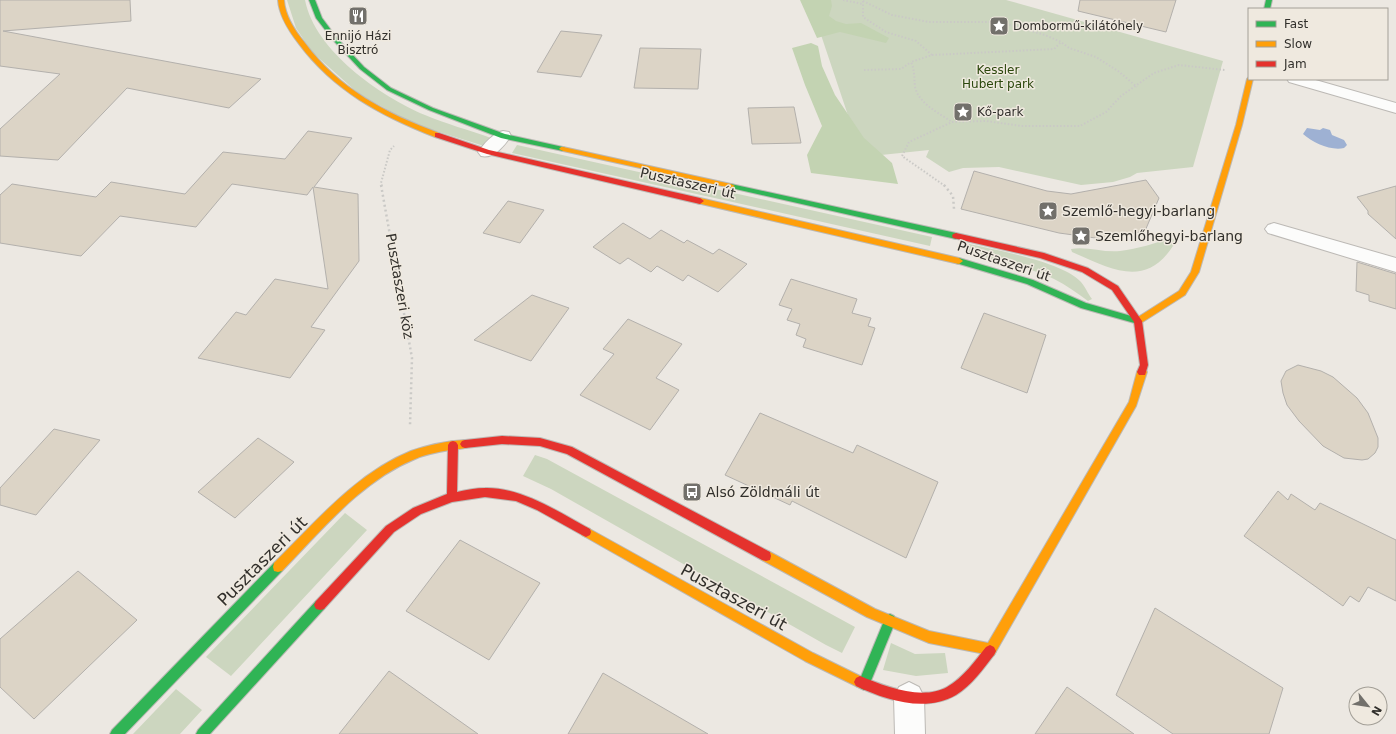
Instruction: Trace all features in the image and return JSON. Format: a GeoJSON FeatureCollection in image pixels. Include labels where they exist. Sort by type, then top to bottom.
{"type":"FeatureCollection","features":[{"type":"Feature","properties":{"kind":"street","name":"Pusztaszeri út"},"geometry":{"type":"LineString","coordinates":[[281,0],[281,6],[292,30],[308,54],[332,79],[357,97],[387,115],[412,126],[487,152],[947,257],[1030,282],[1084,306],[1138,321]]}},
{"type":"Feature","properties":{"kind":"street","name":"Pusztaszeri út"},"geometry":{"type":"LineString","coordinates":[[202,734],[390,529],[417,511],[452,497],[485,492],[517,497],[541,507],[809,657],[864,684],[899,696],[909,697],[935,697],[951,691],[973,673],[991,649],[1133,403],[1144,365],[1138,321],[1115,288],[1085,270],[1041,255],[502,136],[433,111],[388,88],[353,60],[328,32],[314,7],[312,0]]}},
{"type":"Feature","properties":{"kind":"street"},"geometry":{"type":"LineString","coordinates":[[1138,321],[1182,293],[1195,272],[1239,125],[1250,80]]}},
{"type":"Feature","properties":{"kind":"street"},"geometry":{"type":"LineString","coordinates":[[1299,80],[1396,108]]}},
{"type":"Feature","properties":{"kind":"street"},"geometry":{"type":"LineString","coordinates":[[487,152],[502,136]]}},
{"type":"Feature","properties":{"kind":"street","name":"Pusztaszeri út"},"geometry":{"type":"LineString","coordinates":[[116,734],[210,636],[347,498],[377,475],[409,456],[453,445],[502,440],[540,442],[569,450],[861,608],[929,637],[991,649]]}},
{"type":"Feature","properties":{"kind":"street"},"geometry":{"type":"LineString","coordinates":[[452,497],[453,445]]}},
{"type":"Feature","properties":{"kind":"street"},"geometry":{"type":"LineString","coordinates":[[864,684],[890,620]]}},
{"type":"Feature","properties":{"kind":"street"},"geometry":{"type":"LineString","coordinates":[[909,697],[910,734]]}},
{"type":"Feature","properties":{"kind":"lane"},"geometry":{"type":"LineString","coordinates":[[1274,229],[1396,265]]}},
{"type":"Feature","properties":{"kind":"path"},"geometry":{"type":"LineString","coordinates":[[843,0],[863,2],[892,15],[929,22],[1000,22],[1045,35],[1061,42],[1069,48],[1096,56],[1118,71],[1137,87]]}},
{"type":"Feature","properties":{"kind":"path"},"geometry":{"type":"LineString","coordinates":[[863,2],[863,17],[886,32],[916,42],[932,55]]}},
{"type":"Feature","properties":{"kind":"path"},"geometry":{"type":"LineString","coordinates":[[864,70],[901,69],[910,62],[932,55],[1054,49],[1061,42]]}},
{"type":"Feature","properties":{"kind":"path"},"geometry":{"type":"LineString","coordinates":[[910,62],[916,71],[915,86],[919,97],[952,122]]}},
{"type":"Feature","properties":{"kind":"path"},"geometry":{"type":"LineString","coordinates":[[952,194],[947,186],[923,172],[902,156],[909,142],[952,122],[986,121],[1021,126],[1080,126],[1106,112],[1121,96],[1137,87],[1154,73],[1179,64],[1215,69]]}},
{"type":"Feature","properties":{"kind":"path","name":"Pusztaszeri köz"},"geometry":{"type":"LineString","coordinates":[[409,456],[412,358],[381,183],[390,150],[412,126]]}},
{"type":"Feature","properties":{"kind":"green space"},"geometry":{"type":"Polygon","coordinates":[[[287,0],[305,0],[311,19],[335,54],[370,84],[407,107],[441,121],[491,138],[484,146],[414,124],[359,94],[312,52],[296,28],[287,0]]]}},
{"type":"Feature","properties":{"kind":"green space"},"geometry":{"type":"Polygon","coordinates":[[[800,0],[831,0],[832,6],[829,16],[836,21],[846,24],[861,23],[889,38],[886,43],[840,32],[817,38],[800,0]]]}},
{"type":"Feature","properties":{"kind":"green space","name":"Kessler Hubert park"},"geometry":{"type":"Polygon","coordinates":[[[828,0],[1006,0],[1223,61],[1193,167],[1137,173],[1130,177],[1113,182],[1081,185],[999,167],[963,168],[949,172],[926,157],[929,150],[862,157],[819,29],[828,0]]]}},
{"type":"Feature","properties":{"kind":"green space"},"geometry":{"type":"Polygon","coordinates":[[[811,43],[818,46],[822,66],[835,95],[864,138],[892,163],[898,184],[811,173],[807,155],[822,126],[792,48],[811,43]]]}},
{"type":"Feature","properties":{"kind":"green space"},"geometry":{"type":"Polygon","coordinates":[[[517,145],[932,237],[930,246],[512,153],[517,145]]]}},
{"type":"Feature","properties":{"kind":"green space"},"geometry":{"type":"Polygon","coordinates":[[[1172,238],[1176,241],[1165,256],[1154,266],[1142,271],[1129,272],[1102,265],[1072,252],[1071,249],[1083,248],[1120,251],[1172,238]]]}},
{"type":"Feature","properties":{"kind":"green space"},"geometry":{"type":"Polygon","coordinates":[[[969,244],[1011,253],[1059,268],[1071,274],[1080,281],[1092,299],[1088,301],[1058,281],[1034,271],[967,255],[969,244]]]}},
{"type":"Feature","properties":{"kind":"green space"},"geometry":{"type":"Polygon","coordinates":[[[535,455],[547,459],[855,627],[842,653],[551,489],[523,476],[535,455]]]}},
{"type":"Feature","properties":{"kind":"green space"},"geometry":{"type":"Polygon","coordinates":[[[345,513],[367,530],[231,676],[206,657],[345,513]]]}},
{"type":"Feature","properties":{"kind":"green space"},"geometry":{"type":"Polygon","coordinates":[[[891,643],[915,654],[945,653],[948,673],[916,676],[883,670],[891,643]]]}},
{"type":"Feature","properties":{"kind":"green space"},"geometry":{"type":"Polygon","coordinates":[[[176,689],[202,710],[180,734],[133,734],[176,689]]]}},
{"type":"Feature","properties":{"kind":"water"},"geometry":{"type":"Polygon","coordinates":[[[1307,128],[1320,130],[1323,128],[1330,130],[1332,135],[1344,140],[1347,145],[1344,148],[1339,149],[1322,146],[1303,134],[1307,128]]]}},
{"type":"Feature","properties":{"kind":"building"},"geometry":{"type":"Polygon","coordinates":[[[0,0],[130,0],[131,21],[3,31],[261,79],[229,108],[127,88],[58,160],[0,156],[0,129],[60,74],[0,66],[0,0]]]}},
{"type":"Feature","properties":{"kind":"building"},"geometry":{"type":"Polygon","coordinates":[[[1080,0],[1176,0],[1166,32],[1078,11],[1080,0]]]}},
{"type":"Feature","properties":{"kind":"building"},"geometry":{"type":"Polygon","coordinates":[[[561,31],[602,35],[581,77],[537,72],[561,31]]]}},
{"type":"Feature","properties":{"kind":"building"},"geometry":{"type":"Polygon","coordinates":[[[640,48],[701,49],[698,89],[634,88],[640,48]]]}},
{"type":"Feature","properties":{"kind":"building"},"geometry":{"type":"Polygon","coordinates":[[[794,107],[801,143],[752,144],[748,108],[794,107]]]}},
{"type":"Feature","properties":{"kind":"building"},"geometry":{"type":"Polygon","coordinates":[[[308,131],[352,138],[314,187],[358,194],[359,261],[311,327],[325,330],[290,378],[198,358],[236,312],[246,315],[275,279],[328,289],[313,187],[307,195],[232,184],[196,227],[120,216],[81,256],[0,243],[0,195],[12,184],[96,197],[111,182],[185,194],[223,152],[285,159],[308,131]]]}},
{"type":"Feature","properties":{"kind":"building"},"geometry":{"type":"Polygon","coordinates":[[[974,171],[1047,191],[1071,194],[1146,180],[1159,198],[1145,231],[1103,239],[1059,233],[961,209],[974,171]]]}},
{"type":"Feature","properties":{"kind":"building"},"geometry":{"type":"Polygon","coordinates":[[[1396,186],[1396,239],[1368,214],[1368,211],[1357,197],[1396,186]]]}},
{"type":"Feature","properties":{"kind":"building"},"geometry":{"type":"Polygon","coordinates":[[[508,201],[544,210],[520,243],[483,233],[508,201]]]}},
{"type":"Feature","properties":{"kind":"building"},"geometry":{"type":"Polygon","coordinates":[[[623,223],[650,239],[661,230],[684,243],[687,240],[713,254],[719,249],[747,264],[718,292],[688,275],[683,281],[657,266],[651,272],[628,258],[620,264],[593,247],[623,223]]]}},
{"type":"Feature","properties":{"kind":"building"},"geometry":{"type":"Polygon","coordinates":[[[1357,262],[1396,274],[1396,309],[1369,301],[1369,295],[1356,291],[1357,262]]]}},
{"type":"Feature","properties":{"kind":"building"},"geometry":{"type":"Polygon","coordinates":[[[791,279],[857,299],[852,313],[871,318],[868,326],[875,328],[862,365],[803,347],[806,339],[796,335],[800,324],[787,320],[792,309],[779,305],[791,279]]]}},
{"type":"Feature","properties":{"kind":"building"},"geometry":{"type":"Polygon","coordinates":[[[532,295],[569,308],[531,361],[474,340],[532,295]]]}},
{"type":"Feature","properties":{"kind":"building"},"geometry":{"type":"Polygon","coordinates":[[[984,313],[1046,335],[1027,393],[961,368],[984,313]]]}},
{"type":"Feature","properties":{"kind":"building"},"geometry":{"type":"Polygon","coordinates":[[[628,319],[682,344],[656,378],[679,390],[650,430],[580,395],[614,354],[603,349],[628,319]]]}},
{"type":"Feature","properties":{"kind":"building"},"geometry":{"type":"Polygon","coordinates":[[[1298,365],[1321,371],[1333,377],[1357,398],[1368,413],[1378,438],[1378,447],[1375,453],[1368,459],[1362,460],[1344,458],[1323,446],[1299,421],[1287,405],[1281,381],[1286,371],[1298,365]]]}},
{"type":"Feature","properties":{"kind":"building"},"geometry":{"type":"Polygon","coordinates":[[[760,413],[853,453],[857,445],[938,482],[906,558],[792,501],[790,505],[725,475],[760,413]]]}},
{"type":"Feature","properties":{"kind":"building"},"geometry":{"type":"Polygon","coordinates":[[[54,429],[100,440],[36,515],[0,505],[0,488],[54,429]]]}},
{"type":"Feature","properties":{"kind":"building"},"geometry":{"type":"Polygon","coordinates":[[[258,438],[294,462],[235,518],[198,492],[258,438]]]}},
{"type":"Feature","properties":{"kind":"building"},"geometry":{"type":"Polygon","coordinates":[[[1278,491],[1288,500],[1291,494],[1315,510],[1320,503],[1396,540],[1396,601],[1368,587],[1359,602],[1350,596],[1343,606],[1244,536],[1278,491]]]}},
{"type":"Feature","properties":{"kind":"building"},"geometry":{"type":"Polygon","coordinates":[[[460,540],[540,583],[489,660],[406,611],[460,540]]]}},
{"type":"Feature","properties":{"kind":"building"},"geometry":{"type":"Polygon","coordinates":[[[78,571],[137,620],[34,719],[0,687],[0,639],[78,571]]]}},
{"type":"Feature","properties":{"kind":"building"},"geometry":{"type":"Polygon","coordinates":[[[1155,608],[1283,688],[1269,734],[1173,734],[1116,695],[1155,608]]]}},
{"type":"Feature","properties":{"kind":"building"},"geometry":{"type":"Polygon","coordinates":[[[389,671],[478,734],[339,734],[389,671]]]}},
{"type":"Feature","properties":{"kind":"building"},"geometry":{"type":"Polygon","coordinates":[[[603,673],[708,734],[568,734],[603,673]]]}},
{"type":"Feature","properties":{"kind":"building"},"geometry":{"type":"Polygon","coordinates":[[[1067,687],[1134,734],[1035,734],[1067,687]]]}},
{"type":"Feature","properties":{"kind":"traffic: fast"},"geometry":{"type":"LineString","coordinates":[[312,0],[319,18],[335,39],[362,68],[389,89],[431,109],[503,136],[563,149]]}},
{"type":"Feature","properties":{"kind":"traffic: fast"},"geometry":{"type":"LineString","coordinates":[[1267,8],[1269,0]]}},
{"type":"Feature","properties":{"kind":"traffic: fast"},"geometry":{"type":"LineString","coordinates":[[731,186],[956,236]]}},
{"type":"Feature","properties":{"kind":"traffic: fast"},"geometry":{"type":"LineString","coordinates":[[959,261],[1030,282],[1084,306],[1138,321]]}},
{"type":"Feature","properties":{"kind":"traffic: fast"},"geometry":{"type":"LineString","coordinates":[[116,734],[278,567]]}},
{"type":"Feature","properties":{"kind":"traffic: fast"},"geometry":{"type":"LineString","coordinates":[[202,734],[320,605]]}},
{"type":"Feature","properties":{"kind":"traffic: fast"},"geometry":{"type":"LineString","coordinates":[[864,684],[890,620]]}},
{"type":"Feature","properties":{"kind":"traffic: slow"},"geometry":{"type":"LineString","coordinates":[[281,0],[284,14],[296,36],[325,71],[341,85],[358,98],[377,109],[437,135]]}},
{"type":"Feature","properties":{"kind":"traffic: slow"},"geometry":{"type":"LineString","coordinates":[[1138,321],[1182,293],[1195,272],[1239,125],[1250,80]]}},
{"type":"Feature","properties":{"kind":"traffic: slow"},"geometry":{"type":"LineString","coordinates":[[563,149],[731,186]]}},
{"type":"Feature","properties":{"kind":"traffic: slow"},"geometry":{"type":"LineString","coordinates":[[700,201],[959,261]]}},
{"type":"Feature","properties":{"kind":"traffic: slow"},"geometry":{"type":"LineString","coordinates":[[990,651],[1133,403],[1142,372]]}},
{"type":"Feature","properties":{"kind":"traffic: slow"},"geometry":{"type":"LineString","coordinates":[[278,567],[338,506],[371,479],[389,467],[421,452],[465,444]]}},
{"type":"Feature","properties":{"kind":"traffic: slow"},"geometry":{"type":"LineString","coordinates":[[586,532],[809,657],[860,682]]}},
{"type":"Feature","properties":{"kind":"traffic: slow"},"geometry":{"type":"LineString","coordinates":[[766,556],[871,613],[929,637],[991,649]]}},
{"type":"Feature","properties":{"kind":"traffic: jam"},"geometry":{"type":"LineString","coordinates":[[437,135],[487,152],[700,201]]}},
{"type":"Feature","properties":{"kind":"traffic: jam"},"geometry":{"type":"LineString","coordinates":[[956,236],[1041,255],[1085,270],[1115,288],[1138,321],[1144,365],[1142,372]]}},
{"type":"Feature","properties":{"kind":"traffic: jam"},"geometry":{"type":"LineString","coordinates":[[465,444],[502,440],[540,442],[569,450],[766,556]]}},
{"type":"Feature","properties":{"kind":"traffic: jam"},"geometry":{"type":"LineString","coordinates":[[452,497],[453,445]]}},
{"type":"Feature","properties":{"kind":"traffic: jam"},"geometry":{"type":"LineString","coordinates":[[320,605],[390,529],[417,511],[452,497],[485,492],[517,497],[541,507],[586,532]]}},
{"type":"Feature","properties":{"kind":"traffic: jam"},"geometry":{"type":"LineString","coordinates":[[860,682],[881,691],[905,697],[930,698],[951,691],[962,683],[990,651]]}},
{"type":"Feature","properties":{"kind":"place","name":"Ennijó Házi Bisztró"},"geometry":{"type":"Point","coordinates":[358,16]}},
{"type":"Feature","properties":{"kind":"place","name":"Dombormű-kilátóhely"},"geometry":{"type":"Point","coordinates":[999,26]}},
{"type":"Feature","properties":{"kind":"place","name":"Kő-park"},"geometry":{"type":"Point","coordinates":[963,112]}},
{"type":"Feature","properties":{"kind":"place","name":"Szemlő-hegyi-barlang"},"geometry":{"type":"Point","coordinates":[1048,211]}},
{"type":"Feature","properties":{"kind":"place","name":"Szemlőhegyi-barlang"},"geometry":{"type":"Point","coordinates":[1081,236]}},
{"type":"Feature","properties":{"kind":"place","name":"Alsó Zöldmáli út"},"geometry":{"type":"Point","coordinates":[692,492]}}]}
